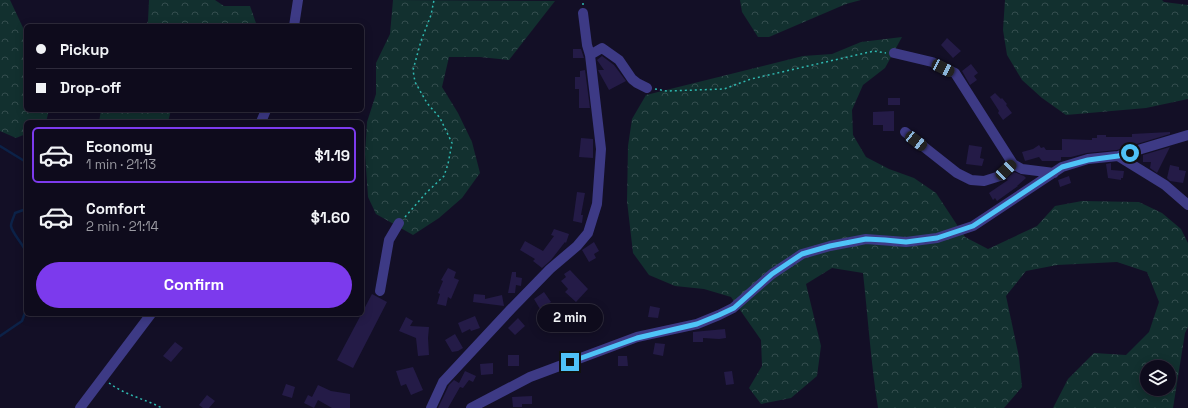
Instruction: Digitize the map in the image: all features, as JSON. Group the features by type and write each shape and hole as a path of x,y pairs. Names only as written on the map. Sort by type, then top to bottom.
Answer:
{"street":[{"path":"294,24 298,0"},
{"path":"431,408 443,382 510,309 550,269 577,246 588,233 597,204 601,149 590,55 587,45 583,13"},
{"path":"590,55 602,48 606,50 619,60 632,79 638,84 647,88"},
{"path":"894,53 932,62 955,73 1013,164 1022,169 1054,172"},
{"path":"905,132 957,174 971,180 984,181 1000,176 1013,164"},
{"path":"470,408 530,377 637,338 697,324 719,315 734,308 772,274 802,254 830,246 866,239 906,242 937,238 973,226 1062,167 1088,160 1118,156 1188,135"},
{"path":"1118,156 1165,185 1188,205"},
{"path":"380,291 389,240 399,223"},
{"path":"80,408 149,316"}],"path":[{"path":"399,223 426,193 444,176 452,144 440,118 427,103 415,82 413,70 416,56 431,15 434,0"},
{"path":"647,88 667,91 724,89 751,79 874,52 894,53"},
{"path":"102,379 117,389 152,402 162,408"}],"green space":[{"path":"0,0 10,0 24,30 24,112 48,112 46,120 24,120 24,135 16,138 0,131"},
{"path":"149,0 215,0 224,6 250,6 256,24 147,24"},
{"path":"393,0 555,1 509,60 480,57 449,57 442,87 458,113 472,142 480,173 462,198 439,218 413,235 376,214 368,197 365,154 367,122 376,94 376,63 390,34"},
{"path":"740,0 861,0 846,4 769,37 758,37 742,12"},
{"path":"1005,0 1162,0 1164,2 1188,5 1188,99 1146,108 1066,115 1042,98 1022,80 1007,55 1003,30"},
{"path":"902,37 885,68 863,85 852,110 853,135 866,157 889,169 914,178 936,193 965,237 988,249 1037,226 1055,206 1082,201 1139,202 1162,213 1181,229 1188,243 1188,327 1185,333 1176,389 1176,360 1140,360 1140,396 1175,396 1173,408 1053,408 1068,379 1094,353 1126,355 1149,332 1159,302 1147,272 1117,262 1057,265 1026,271 1006,296 1019,357 1022,387 1004,408 878,408 871,357 863,273 832,268 806,284 821,346 817,376 791,398 761,404 749,388 762,366 761,340 731,297 704,289 675,286 649,275 633,253 627,201 628,146 632,119 646,95 803,56 832,54 861,42"},
{"path":"101,112 170,112 168,120 99,120"}],"building":[{"path":"947,38 961,51 953,58 941,45"},
{"path":"573,49 581,49 584,58 573,58"},
{"path":"602,56 614,65 626,81 609,90 598,70 604,70 597,60"},
{"path":"971,64 978,73 974,76 977,80 970,85 962,71"},
{"path":"585,70 590,108 579,108 579,89 575,89 575,77 580,77 580,71"},
{"path":"995,93 1001,99 1002,98 1012,113 1003,120 990,97"},
{"path":"888,98 900,98 900,105 888,105"},
{"path":"894,111 894,131 883,131 883,125 873,125 873,112"},
{"path":"1170,132 1170,134 1117,150 1087,153 1071,157 1061,157 1060,161 1042,161 1039,157 1025,161 1022,152 1033,149 1039,145 1041,148 1044,147 1046,150 1062,150 1062,139 1092,140 1092,138 1097,138 1097,135 1106,135 1106,137 1132,137 1132,134"},
{"path":"581,138 593,139 593,158 579,157"},
{"path":"969,145 982,147 980,158 984,159 982,166 966,164"},
{"path":"1170,147 1157,173 1150,168 1151,162 1143,162 1143,155"},
{"path":"1111,163 1111,170 1124,171 1123,178 1121,178 1121,180 1108,178 1106,164"},
{"path":"1170,165 1179,167 1179,170 1186,171 1183,183 1170,181 1167,178"},
{"path":"1014,172 1026,178 1018,186 997,201 995,198 993,200 989,193 1008,180 1006,179"},
{"path":"1069,176 1071,183 1060,187 1058,180"},
{"path":"577,192 585,193 581,215 583,215 582,223 573,221"},
{"path":"554,229 569,234 566,243 565,242 551,260 542,268 533,261 535,259 520,250 525,241 543,251 554,236 551,235"},
{"path":"594,242 599,251 594,254 596,258 589,262 582,250"},
{"path":"448,268 456,272 454,278 459,280 451,299 448,297 446,306 437,304 440,294 438,293 443,281 441,280"},
{"path":"570,270 588,289 576,302 565,292 568,289 561,281 566,277 564,274"},
{"path":"512,272 516,272 516,277 522,278 521,286 516,285 515,293 508,293"},
{"path":"544,292 551,302 540,309 534,299"},
{"path":"372,294 387,302 353,368 337,360 360,316 364,316 364,309"},
{"path":"474,294 485,295 485,299 502,295 504,306 473,302"},
{"path":"650,306 660,308 658,318 648,317"},
{"path":"475,316 480,328 471,331 470,329 462,333 458,323"},
{"path":"406,317 413,321 410,326 429,327 429,355 418,356 416,338 399,331"},
{"path":"518,318 525,326 515,335 508,328"},
{"path":"725,329 726,338 703,338 703,342 693,342 693,332"},
{"path":"455,334 463,348 452,352 445,340"},
{"path":"175,342 183,348 171,362 163,356"},
{"path":"655,343 665,344 663,356 653,354"},
{"path":"508,355 519,355 519,366 508,366"},
{"path":"618,356 627,356 628,366 618,366"},
{"path":"493,363 493,374 481,375 480,364"},
{"path":"413,367 423,390 411,395 406,384 401,386 396,371"},
{"path":"465,371 476,376 473,382 469,380 463,388 460,387 448,408 438,408 449,385 454,380 459,383"},
{"path":"732,371 734,384 726,385 724,372"},
{"path":"286,384 295,387 292,398 282,395"},
{"path":"318,385 331,391 350,394 350,408 332,408 318,400 314,408 304,403 308,395 312,397"},
{"path":"207,395 215,401 209,408 203,408 199,405"},
{"path":"532,396 532,404 522,404 522,407 513,407 512,397"}],"waterway":[{"path":"0,146 24,161"},
{"path":"24,210 15,213 11,223 13,232 24,248"},
{"path":"0,336 22,321 24,316"}],"route":[{"path":"570,362 637,338 697,324 719,315 734,308 745,296 772,274 802,254 830,246 866,239 906,242 937,238 973,226 1062,167 1088,160 1130,153"}]}
